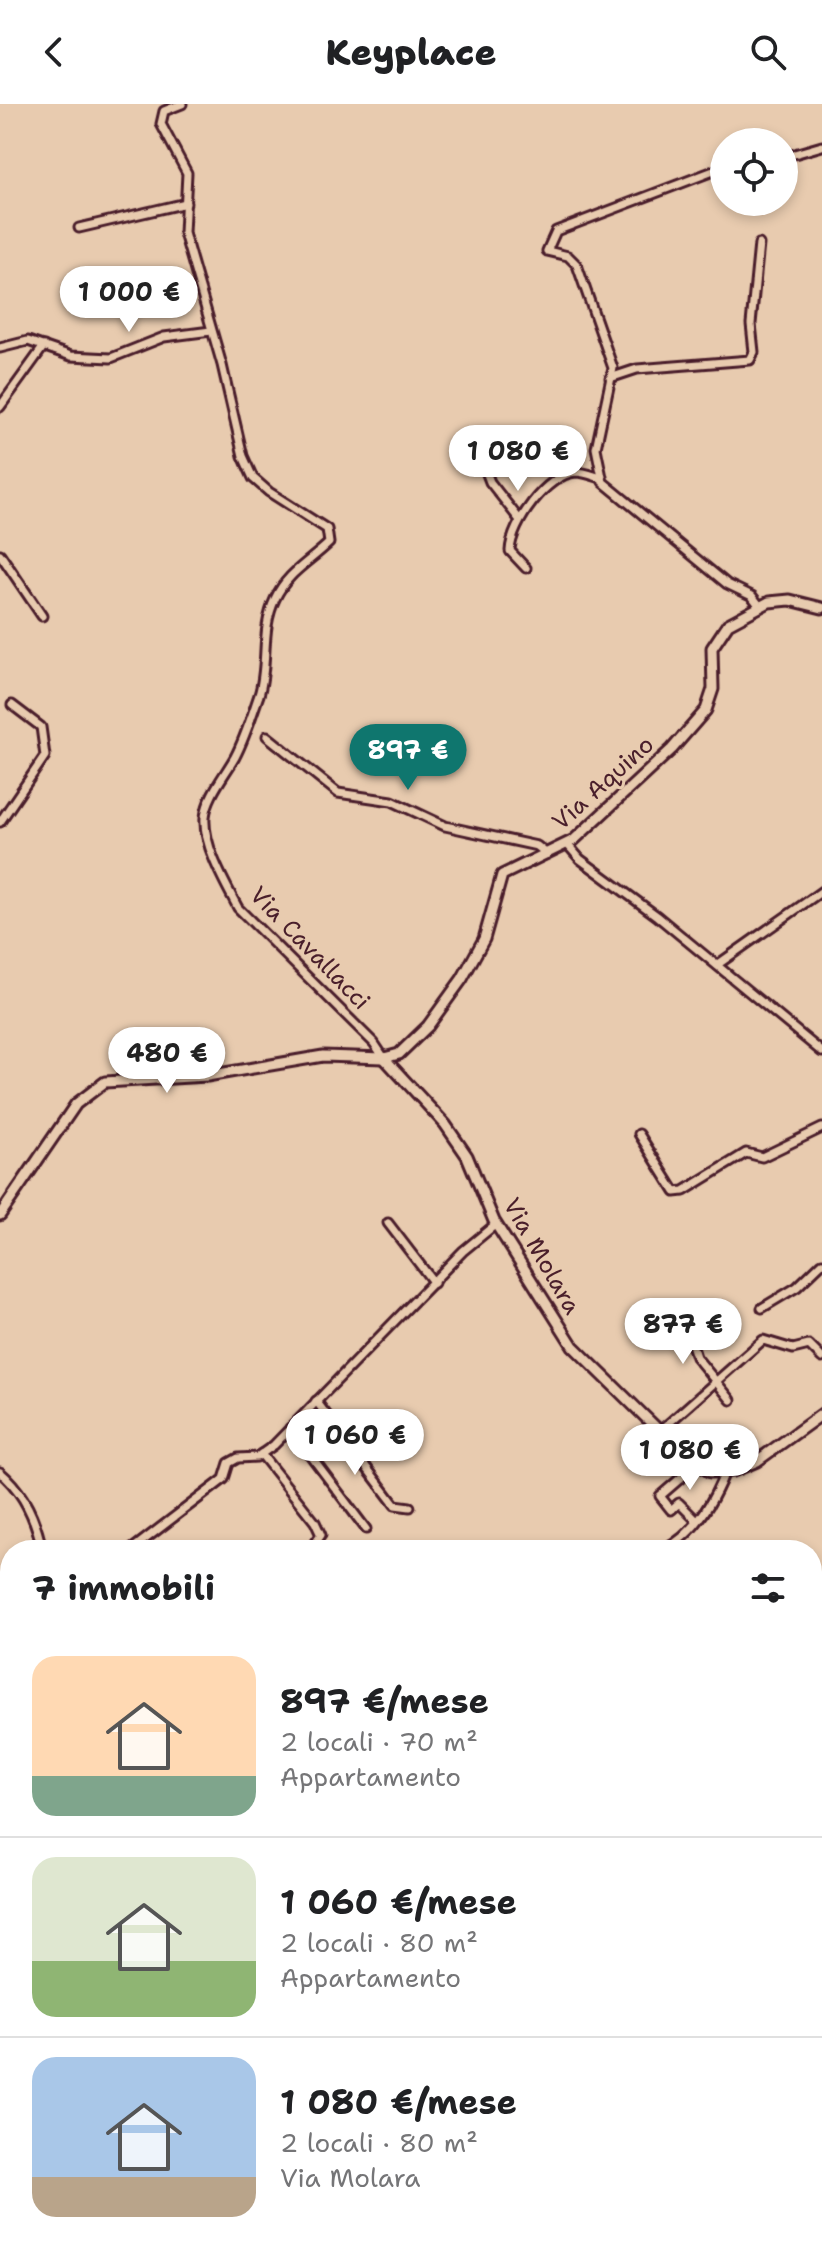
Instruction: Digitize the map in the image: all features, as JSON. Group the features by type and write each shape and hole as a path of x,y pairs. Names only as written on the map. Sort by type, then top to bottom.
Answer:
{"street":[{"name":"Via Cavallacci","path":"182,104 164,111 161,124 187,173 184,233 222,365 234,429 253,478 280,501 327,529 329,535 329,543 320,552 290,573 274,601 266,626 260,691 236,755 205,815 209,841 238,908 374,1043 384,1058"},
{"path":"798,153 822,146"},
{"path":"710,172 591,215 556,231 550,237 547,251 568,256 588,288 607,357 613,368 596,448 601,478 617,496 727,584 752,596 759,605"},
{"path":"79,228 186,203"},
{"path":"610,378 637,369 750,360 754,352 751,324 759,244"},
{"path":"0,348 28,341 71,356 111,358 164,337 211,331"},
{"path":"0,407 44,346"},
{"path":"476,445 490,482 519,519"},
{"path":"526,568 510,551 510,537 531,502 566,475 577,472 601,478"},
{"path":"0,554 42,616"},
{"name":"Via Aquino","path":"384,1058 399,1054 421,1034 462,979 484,939 502,875 514,866 567,844 649,772 706,710 713,689 710,658 715,641 728,624 759,605 790,600 822,608"},
{"path":"0,822 45,756 41,727 12,705"},
{"path":"267,736 338,793 392,801 445,826 537,846 547,854"},
{"path":"567,844 580,859 717,965 822,1052"},
{"path":"717,965 822,891"},
{"path":"0,1215 76,1104 105,1082 207,1076 323,1056 384,1058"},
{"name":"Via Molara","path":"384,1058 445,1124 467,1156 496,1224 573,1346 697,1464 710,1472 725,1472"},
{"path":"639,1134 675,1192 684,1191 746,1153 762,1157 822,1128"},
{"path":"388,1223 434,1283"},
{"path":"144,1540 224,1479 229,1463 261,1454 290,1428 483,1232 496,1224"},
{"path":"762,1308 797,1287 822,1263"},
{"path":"660,1311 691,1341 696,1357 731,1400"},
{"path":"660,1431 763,1340 793,1349 809,1345 822,1358"},
{"path":"316,1401 395,1505 410,1507"},
{"path":"678,1540 697,1521 717,1493 725,1472 757,1461 822,1414"},
{"path":"290,1428 366,1529"},
{"path":"261,1454 315,1522 321,1535 317,1540"},
{"path":"697,1464 660,1496 671,1510 679,1503 697,1521"},
{"path":"0,1472 13,1482 31,1512 39,1540"}]}
